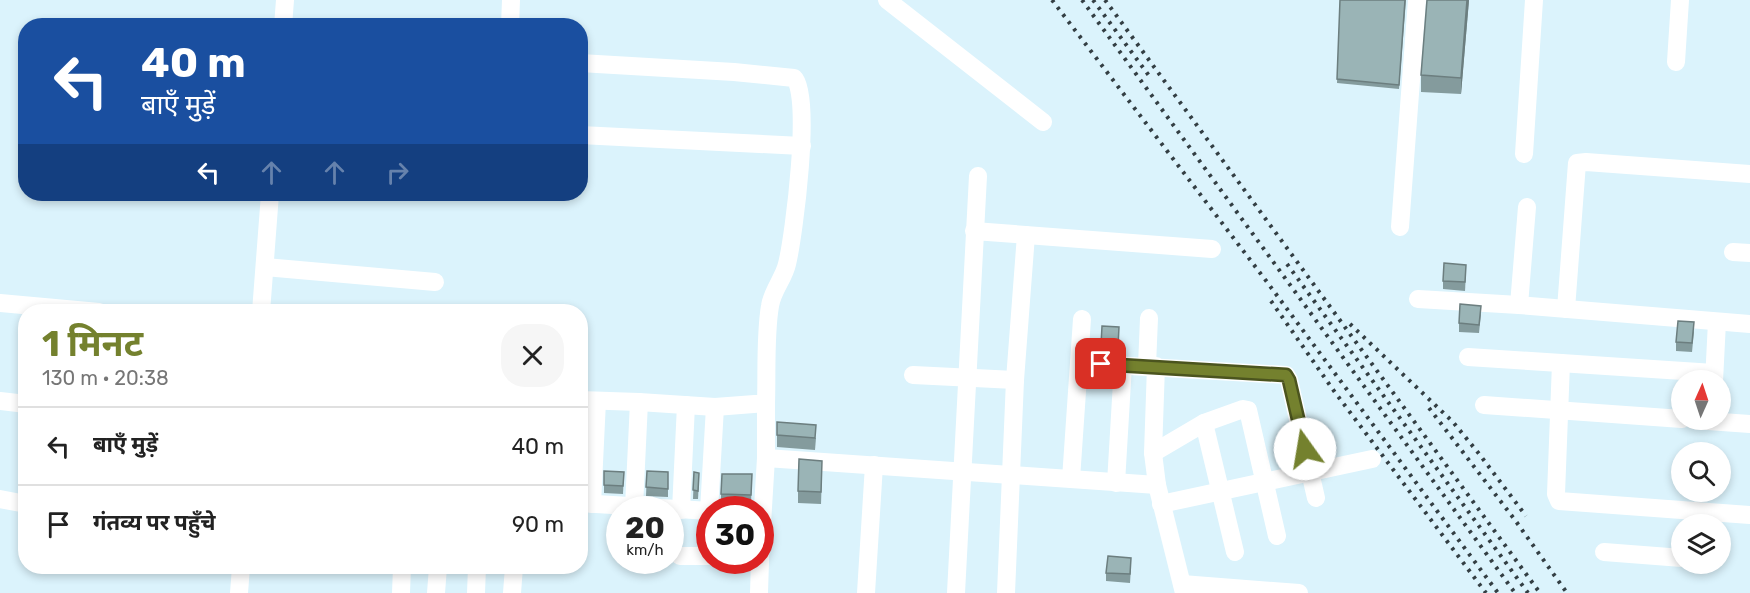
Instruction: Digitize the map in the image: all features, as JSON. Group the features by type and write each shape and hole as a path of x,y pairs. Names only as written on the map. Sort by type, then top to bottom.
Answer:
{"street":[{"path":"284,18 285,0"},
{"path":"511,18 512,0"},
{"path":"887,0 1043,122"},
{"path":"1400,227 1417,0"},
{"path":"1524,154 1534,0"},
{"path":"1676,62 1680,0"},
{"path":"588,64 794,78 799,82 802,146 787,265 770,304 766,458 763,496"},
{"path":"588,135 802,146"},
{"path":"1566,309 1576,166 1580,161 1750,174"},
{"path":"956,593 978,176"},
{"path":"262,304 270,201"},
{"path":"1519,305 1527,207"},
{"path":"974,231 1212,249"},
{"path":"1006,593 1015,380 1026,235"},
{"path":"265,267 435,282"},
{"path":"1418,299 1750,324"},
{"path":"0,303 18,305"},
{"path":"1149,318 1153,453 1157,485 1183,589 1299,593"},
{"path":"1071,479 1082,319"},
{"path":"1715,370 1718,322"},
{"path":"1468,357 1671,373"},
{"path":"1078,363 1286,375 1316,498"},
{"path":"1561,363 1556,494 1559,501 1671,515"},
{"path":"1116,483 1123,365"},
{"path":"913,375 1015,380"},
{"path":"0,401 18,403"},
{"path":"588,435 589,401 716,407 766,403"},
{"path":"635,496 639,402"},
{"path":"682,496 686,405"},
{"path":"1484,405 1671,418"},
{"path":"710,496 716,407"},
{"path":"1153,453 1204,423 1243,409 1248,410 1277,536"},
{"path":"1731,422 1750,424"},
{"path":"1204,423 1235,552"},
{"path":"766,458 1157,485"},
{"path":"1161,504 1372,459"},
{"path":"866,593 873,465"},
{"path":"0,499 18,502"},
{"path":"588,504 606,505"},
{"path":"1731,517 1750,515"},
{"path":"1604,552 1671,557"},
{"path":"239,593 240,574"},
{"path":"400,593 401,574"},
{"path":"436,593 437,574"},
{"path":"476,593 477,574"},
{"path":"512,593 513,574"},
{"path":"759,593 760,574"}],"building":[{"path":"1340,0 1405,0 1399,85 1337,79"},
{"path":"1427,0 1467,0 1461,78 1421,75"},
{"path":"1444,263 1466,265 1465,282 1443,281"},
{"path":"1460,304 1481,306 1479,325 1459,323"},
{"path":"1678,321 1694,322 1692,343 1676,342"},
{"path":"1102,326 1119,327 1118,346 1101,345"},
{"path":"777,422 816,425 815,438 777,435"},
{"path":"799,459 822,461 821,492 798,491"},
{"path":"604,471 624,472 623,486 604,485"},
{"path":"647,471 668,472 668,489 646,487"},
{"path":"694,472 699,473 698,491 693,490"},
{"path":"722,474 752,474 751,495 721,494"},
{"path":"1108,556 1131,558 1130,574 1106,573"}],"railway":[{"path":"1052,0 1267,282 1498,593"},
{"path":"1082,0 1515,593"},
{"path":"1093,0 1150,77"},
{"path":"1105,0 1540,593"},
{"path":"1287,264 1528,593"},
{"path":"1271,301 1334,391 1486,593"},
{"path":"1350,324 1453,422 1526,516"},
{"path":"1429,408 1515,520 1567,593"}],"route":[{"path":"1101,364 1286,375 1305,449"}]}
